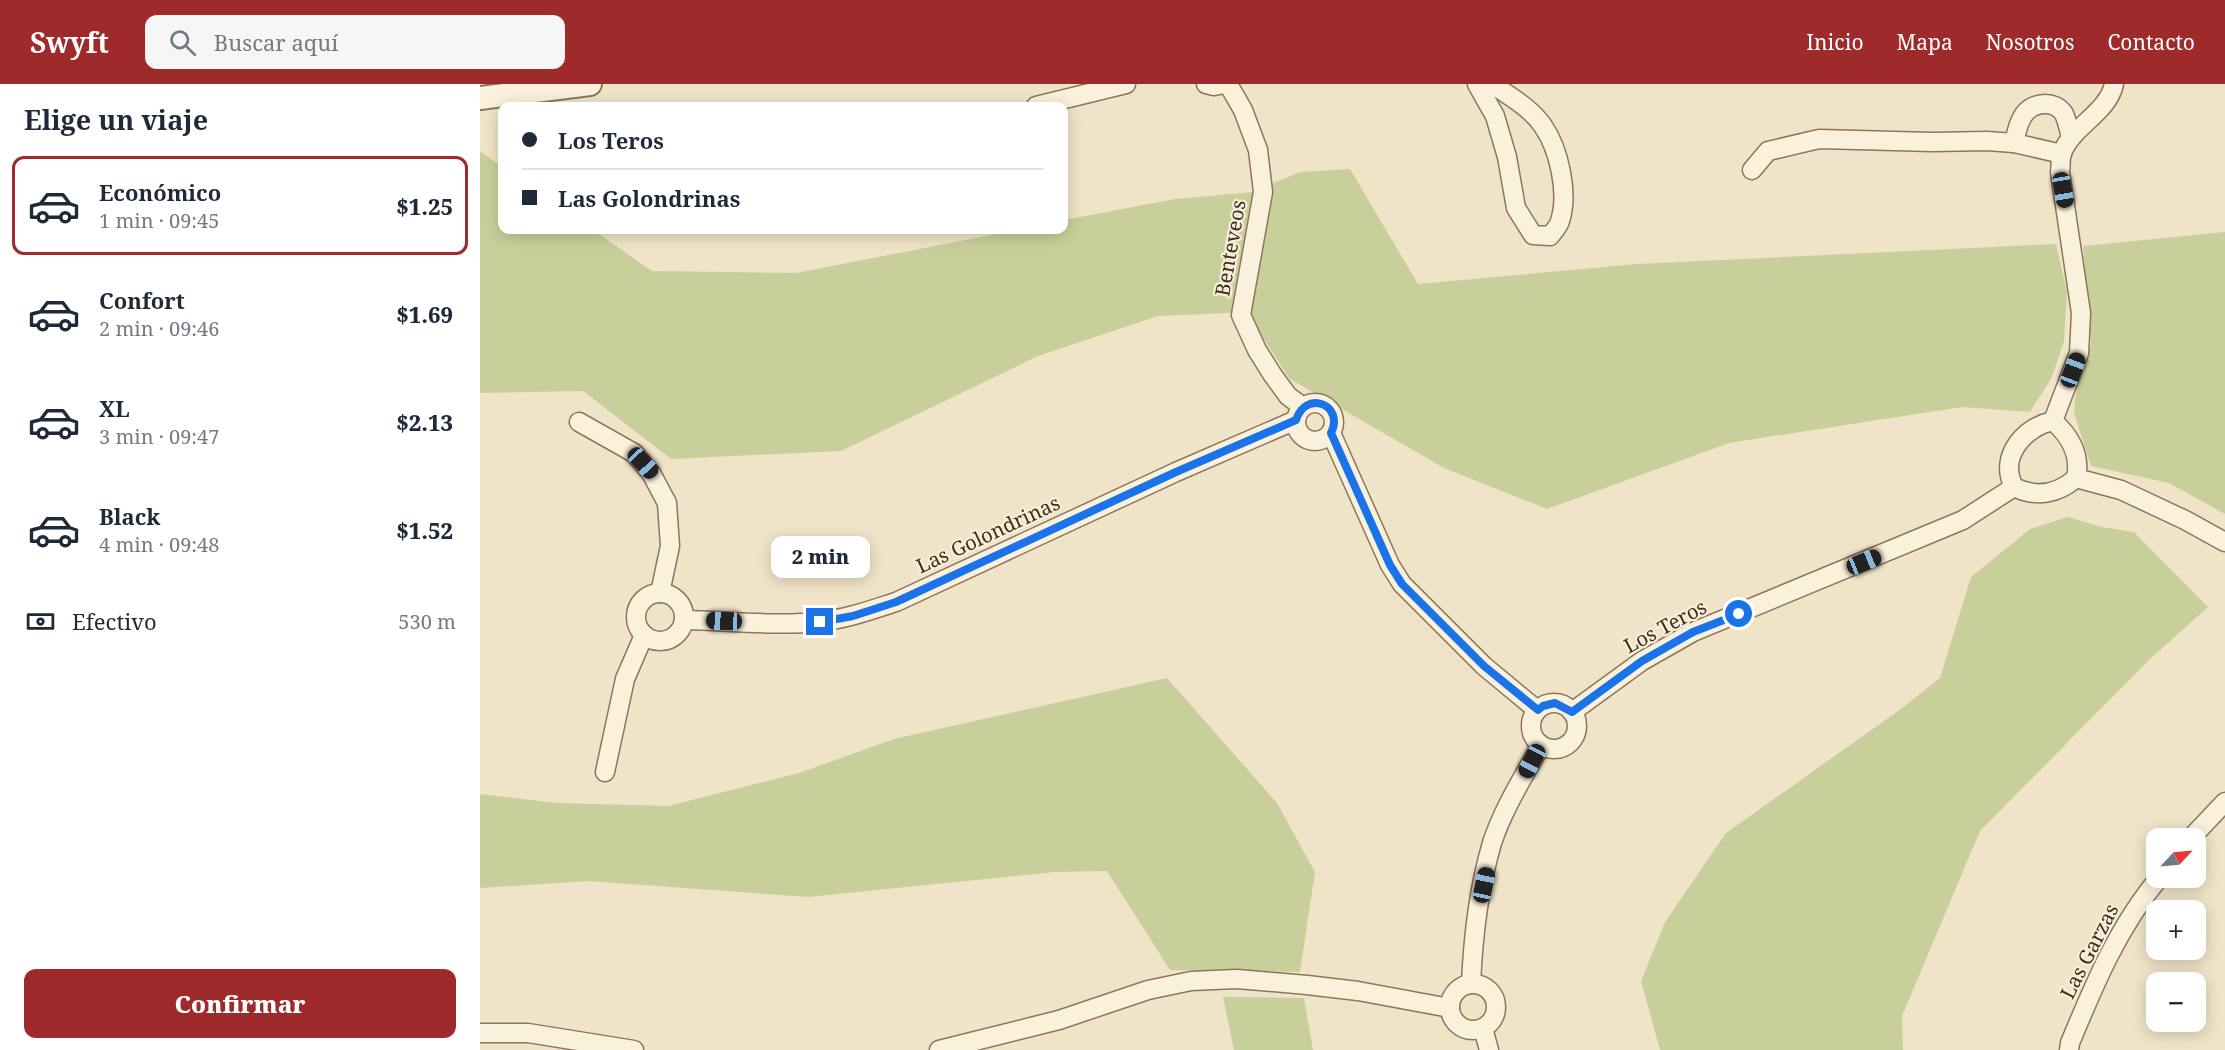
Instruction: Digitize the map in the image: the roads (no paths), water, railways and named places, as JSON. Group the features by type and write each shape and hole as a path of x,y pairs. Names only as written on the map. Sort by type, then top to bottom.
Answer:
{"street":[{"path":"480,98 590,84"},
{"path":"1052,102 1126,84"},
{"path":"1206,84 1214,86 1227,84"},
{"name":"Benteveos","path":"1227,84 1242,110 1258,150 1263,192 1241,315 1257,350 1300,414 1299,432 1309,440 1321,441 1331,433"},
{"path":"1477,84 1495,116 1508,157 1516,208 1533,235 1550,236 1560,222 1563,191 1557,152 1542,125 1524,106 1492,84"},
{"path":"2053,421 2079,353 2081,313 2060,172 2062,154 2071,137 2103,104 2114,84"},
{"path":"2014,143 2022,117 2033,106 2042,104 2050,104 2063,113 2071,137"},
{"path":"1752,170 1768,151 1819,140 1987,141 2014,143 2062,154"},
{"path":"1300,414 1314,403 1326,406 1334,416 1334,428 1331,433 1390,565 1402,584 1484,666 1538,710"},
{"name":"Las Golondrinas","path":"684,620 784,624 820,622 853,616 896,602 1300,414"},
{"path":"2053,421 2075,448 2078,468 2076,478 2058,490 2040,494 2033,495 2014,487 2009,479 2009,471 2019,440 2040,424 2053,421"},
{"path":"579,422 634,453 651,472 667,503 670,546 660,593"},
{"path":"2076,478 2121,490 2185,519 2225,542"},
{"name":"Los Teros","path":"1572,712 1642,661 1693,632 1963,520 2014,487"},
{"path":"660,593 668,594 680,604 684,620 678,633 672,638 657,641 644,635 636,621 636,612 645,598 660,593"},
{"path":"605,772 626,679 644,635"},
{"path":"1555,703 1572,712 1577,726 1573,739 1555,749 1541,745 1532,732 1533,717 1538,710 1555,703"},
{"path":"1471,984 1479,906 1492,843 1541,745"},
{"path":"2200,828 2225,802"},
{"name":"Las Garzas","path":"2069,1050 2102,966 2139,901 2150,888"},
{"path":"939,1050 1059,1020 1148,990 1191,981 1236,979 1307,985 1358,991 1450,1008"},
{"path":"1471,984 1485,987 1494,997 1496,1011 1493,1018 1483,1028 1468,1029 1462,1026 1456,1022 1450,1008 1454,995 1464,985 1471,984"},
{"path":"1483,1028 1489,1050"},
{"path":"480,1033 528,1033 634,1050"}]}
